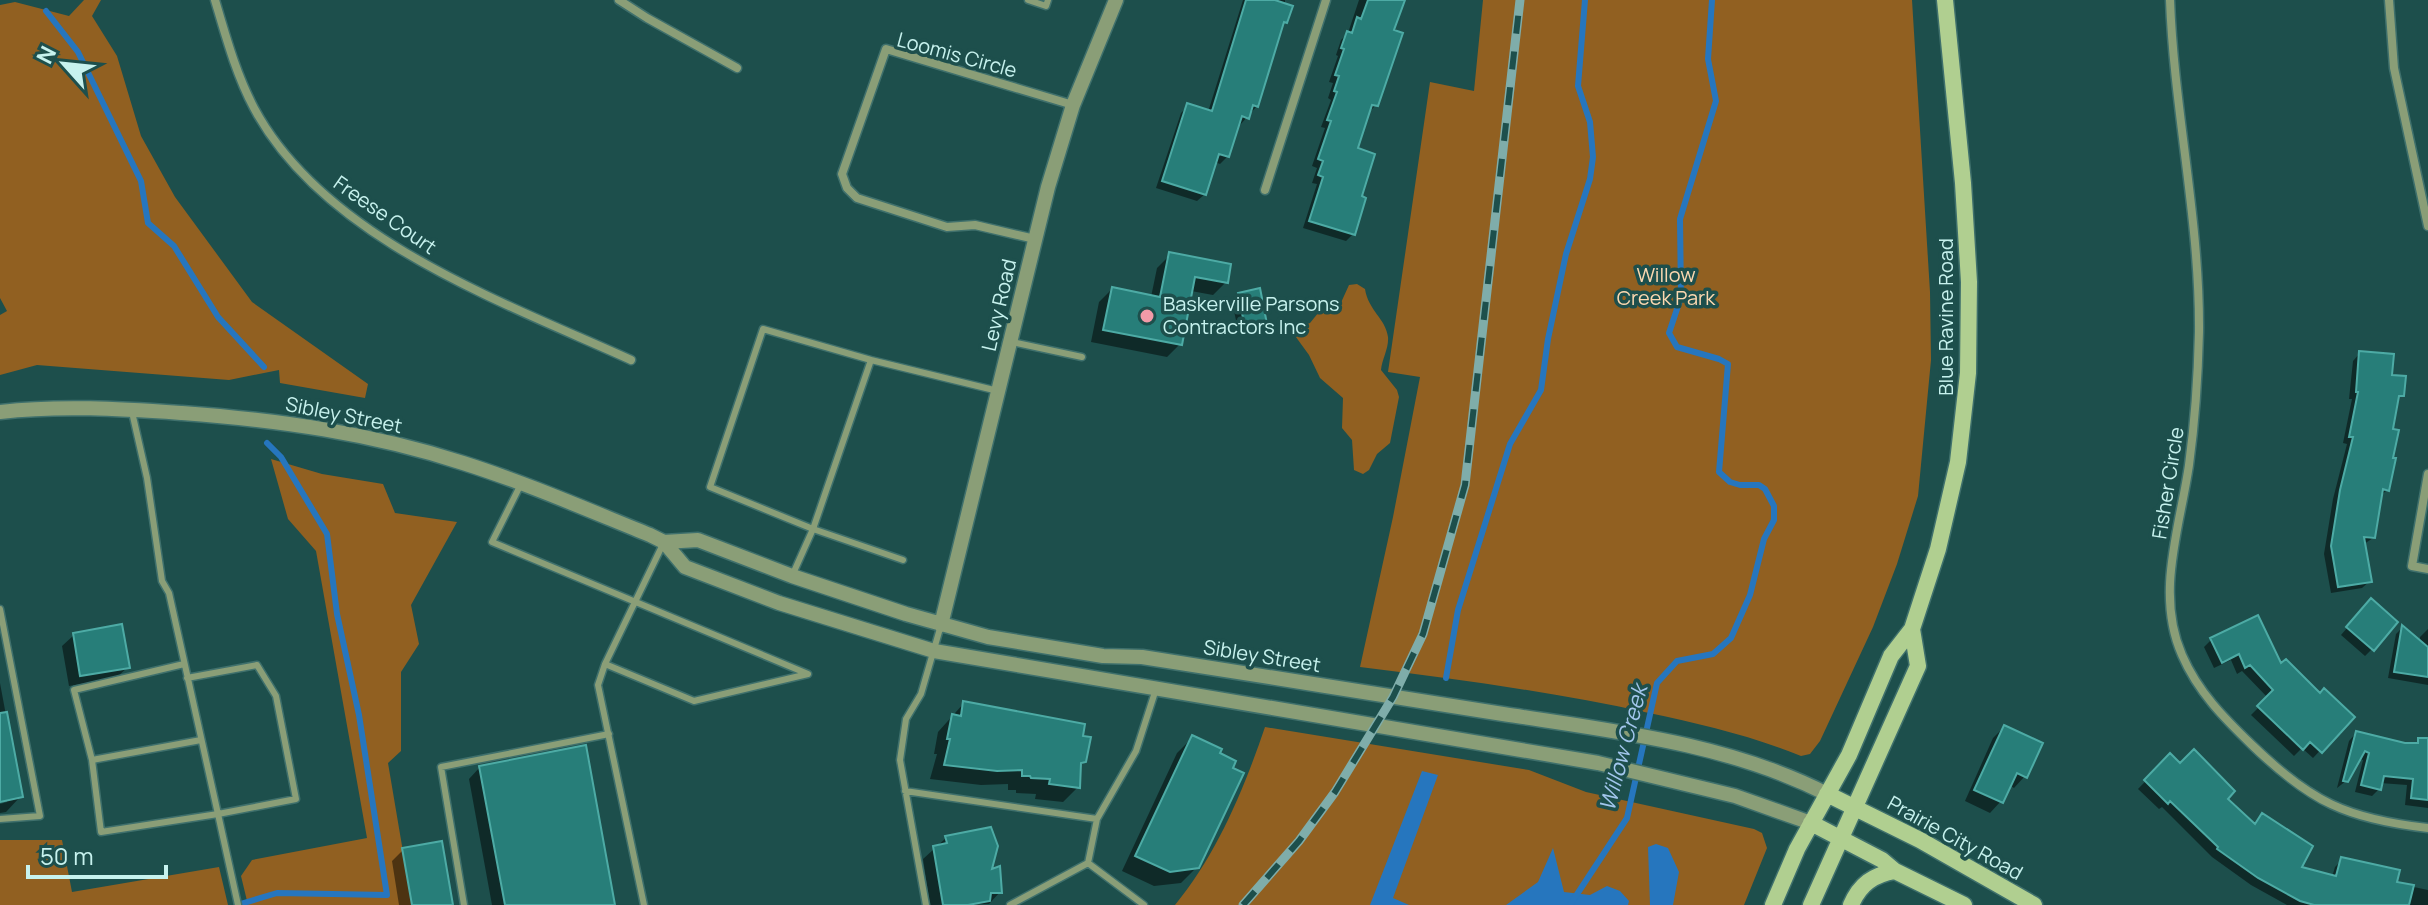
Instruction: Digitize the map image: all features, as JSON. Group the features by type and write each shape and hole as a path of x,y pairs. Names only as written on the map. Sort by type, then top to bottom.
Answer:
{"main road":[{"name":"Blue Ravine Road","path":"1773,905 1811,823 1849,755 1891,656 1912,629 1951,500 1965,412 1969,282 1945,0"},
{"name":"Blue Ravine Road","path":"1811,905 1918,666 1912,629"},
{"name":"Sibley Street","path":"1827,794 1855,808"},
{"name":"Prairie City Road","path":"1855,808 1920,840 2034,905"},
{"name":"Sibley Street","path":"1811,823 1840,838"},
{"path":"1840,838 1882,860 1895,871 1964,905"},
{"path":"1851,905 1864,883 1881,873 1895,871"}],"street":[{"name":"Freese Court","path":"215,0 241,82 255,110 291,161 313,183 402,251 434,269 631,360"},
{"path":"619,0 737,68"},
{"name":"Levy Road","path":"941,625 1035,239 1073,105 1116,0"},
{"path":"1265,190 1326,0"},
{"name":"Fisher Circle","path":"2170,0 2172,48 2195,221 2199,332 2194,415 2184,497 2171,564 2169,597 2181,653 2206,698 2295,785 2351,814 2428,828"},
{"path":"2389,0 2394,68 2428,226"},
{"name":"Loomis Circle","path":"1035,239 975,225 947,227 857,198 847,188 842,174 886,49 1073,105"},
{"name":"Sibley Street","path":"0,412 87,407 259,419 315,427 404,446 521,483 664,542 698,540 792,576 941,625 988,637 1103,656 1142,657 1668,741 1795,778 1827,794"},
{"path":"2428,474 2412,566 2428,569"},
{"name":"Sibley Street","path":"664,542 685,567 779,603 934,651 1598,763 1735,796 1811,823"}],"lane":[{"path":"1028,0 1046,6 1048,0"},
{"path":"903,560 813,529 710,487 763,329 871,360 999,391"},
{"path":"1012,342 1082,357"},
{"path":"792,576 813,529 871,360"},
{"path":"131,410 147,478 162,581 169,593 238,905"},
{"path":"521,483 492,542 808,674 694,701 605,664"},
{"path":"644,905 598,685 605,664 664,542"},
{"path":"0,609 3,644 40,816 0,819"},
{"path":"926,905 900,767 906,719 921,694 941,625"},
{"path":"184,664 74,690 92,760 101,832 296,799 276,696 257,665 187,678"},
{"path":"1088,863 1097,819 1136,751 1157,689"},
{"path":"464,905 441,767 609,734"},
{"path":"92,760 201,740"},
{"path":"905,791 1097,819"},
{"path":"1010,905 1088,863"},
{"path":"1088,863 1144,905"}],"green space":[{"path":"84,0 101,0 92,16 117,56 141,136 175,197 252,302 368,384 365,398 280,383 279,370 229,380 37,365 0,375 0,315 7,311 0,298 0,5 15,2 69,16"},
{"name":"Willow Creek Park","path":"1483,0 1912,0 1930,292 1931,360 1918,496 1873,627 1820,741 1810,754 1801,756 1726,731 1613,705 1360,667 1420,377 1388,372 1430,82 1474,91"},
{"path":"1357,284 1365,289 1387,331 1381,370 1399,397 1390,443 1377,454 1369,470 1363,474 1354,470 1352,440 1342,428 1343,398 1320,378 1309,355 1293,333 1294,328 1310,323 1323,307 1339,307 1349,285"},
{"path":"271,459 322,474 383,484 395,513 457,522 411,605 419,644 401,672 401,751 388,763 412,905 248,905 241,876 252,860 367,838 316,551 288,519"},
{"path":"1265,727 1529,770 1586,792 1754,829 1762,833 1767,848 1744,905 1175,905 1204,864 1228,820"},
{"path":"0,840 62,840 72,892 219,867 228,905 0,905"}],"water":[{"path":"1422,771 1438,775 1393,898 1409,905 1370,905"},
{"path":"1656,844 1668,848 1679,872 1673,905 1650,905 1648,847"},
{"path":"1553,848 1564,892 1590,895 1607,886 1620,891 1629,901 1628,905 1506,905 1538,882"}],"building":[{"path":"1246,0 1275,0 1293,6 1287,23 1284,22 1258,107 1253,105 1249,119 1242,116 1229,157 1219,154 1206,195 1162,181 1187,103 1212,111"},
{"path":"1368,0 1405,0 1394,30 1403,33 1378,106 1372,105 1358,148 1375,154 1362,196 1366,198 1355,235 1309,221 1323,177 1318,175 1323,161 1318,159 1331,121 1327,120 1337,92 1334,91 1339,76 1335,75 1344,49 1341,48 1347,31 1352,33 1357,17 1361,19"},
{"name":"Baskerville Parsons Contractors Inc","path":"1169,252 1231,264 1228,283 1195,277 1182,345 1103,330 1112,287 1160,297"},
{"path":"1260,288 1267,324 1245,328 1238,293"},
{"path":"2359,351 2394,354 2392,375 2406,376 2404,396 2399,396 2393,429 2399,430 2389,491 2383,489 2375,538 2364,537 2372,582 2338,587 2331,546 2353,437 2349,437 2358,392"},
{"path":"2371,598 2398,622 2374,651 2346,627"},
{"path":"2258,615 2281,663 2286,659 2320,693 2324,688 2355,717 2322,753 2310,742 2303,750 2257,706 2273,690 2250,665 2245,668 2239,654 2222,663 2210,638"},
{"path":"122,624 130,668 80,676 73,633"},
{"path":"2402,625 2428,647 2428,677 2394,672"},
{"path":"963,701 1085,724 1083,736 1091,737 1086,762 1081,763 1080,788 1049,784 1050,779 1022,776 1022,770 997,771 944,765 952,714 961,716"},
{"path":"7,712 23,797 0,802 0,713"},
{"path":"2004,725 2043,743 2027,778 2017,773 2003,803 1974,790"},
{"path":"2356,731 2405,743 2418,743 2418,738 2428,738 2428,800 2411,798 2413,779 2384,776 2381,790 2361,785 2369,753 2365,751 2348,782 2343,781"},
{"path":"1192,735 1222,749 1220,753 1236,761 1233,768 1244,773 1199,868 1170,872 1135,856"},
{"path":"586,745 615,905 505,905 479,766"},
{"path":"2194,749 2235,791 2228,799 2255,824 2262,813 2313,846 2302,867 2336,876 2341,857 2400,870 2397,882 2414,885 2409,905 2314,905 2300,901 2258,878 2217,849 2170,801 2168,804 2144,780 2170,753 2180,763"},
{"path":"991,827 998,846 992,869 1000,866 1002,893 991,893 990,901 943,905 933,846 947,843 945,836"},
{"path":"442,841 453,905 412,905 402,848"}],"waterway":[{"path":"1446,678 1458,610 1510,444 1541,390 1566,254 1590,179 1593,157 1590,122 1578,86 1585,0"},
{"name":"Willow Creek","path":"1570,905 1627,818 1657,683 1677,661 1713,654 1731,638 1750,595 1764,539 1774,520 1774,506 1765,489 1759,485 1730,482 1719,472 1728,364 1677,347 1669,333 1681,297 1680,219 1716,101 1708,59 1712,0"},
{"path":"46,11 78,52 141,181 148,223 174,246 218,317 264,367"},
{"path":"237,905 277,893 387,895 359,715 337,614 327,534 281,457 267,443"}],"railway":[{"path":"1243,905 1299,841 1335,792 1393,697 1423,634 1465,485 1520,0"}],"place":[{"name":"Baskerville Parsons Contractors Inc","path":"1147,316"}]}
